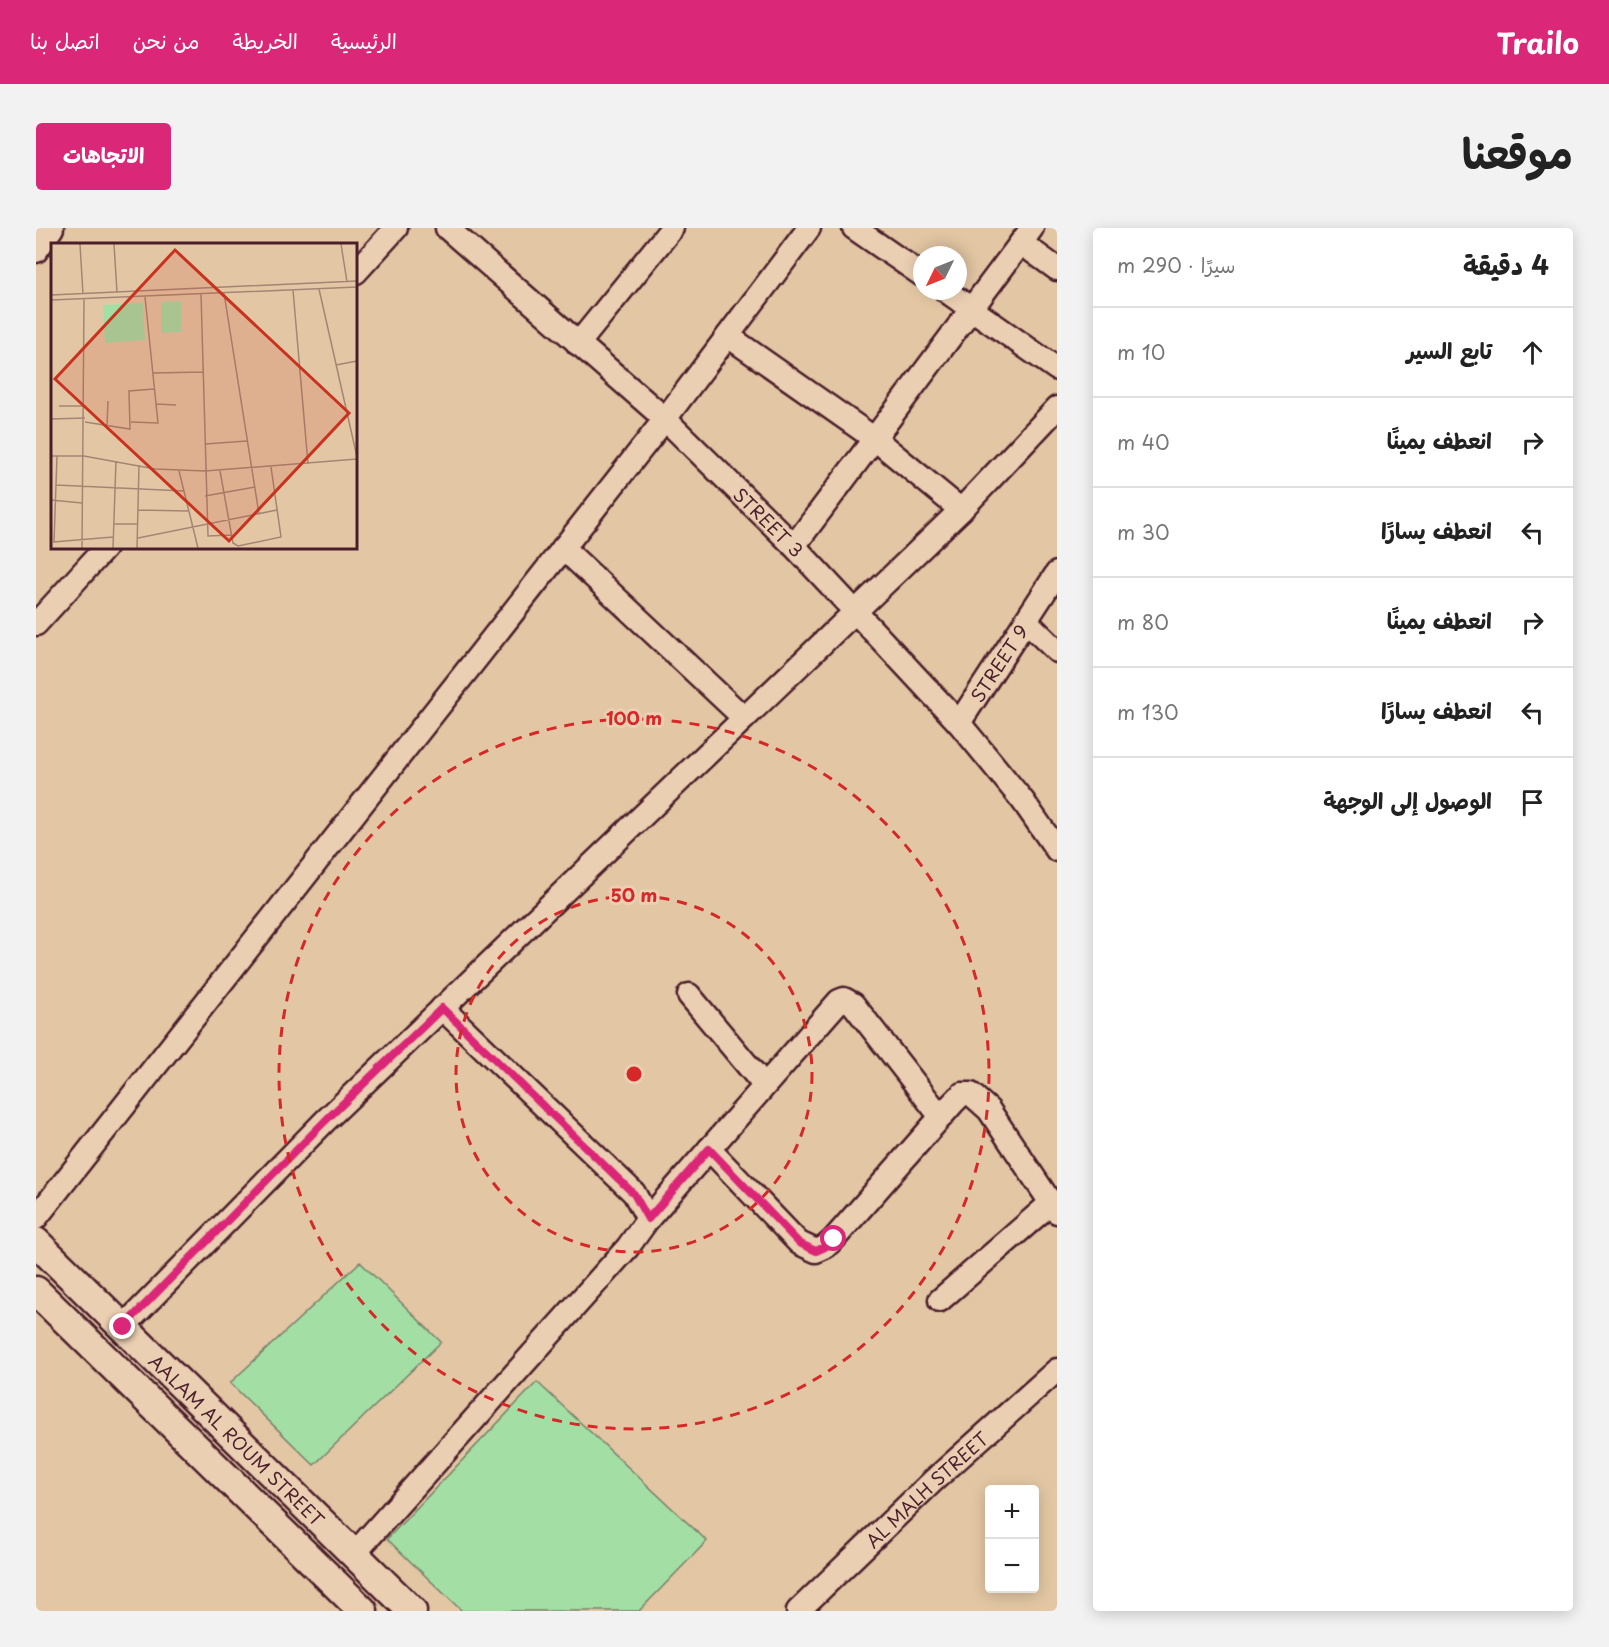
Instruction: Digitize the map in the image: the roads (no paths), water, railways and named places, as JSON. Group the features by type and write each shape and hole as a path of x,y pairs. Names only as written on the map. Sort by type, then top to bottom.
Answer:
{"street":[{"path":"36,251 52,228"},
{"path":"357,271 396,228"},
{"name":"STREET 3","path":"447,228 664,419 794,546 959,723 1023,801 1057,850"},
{"path":"578,344 672,228"},
{"path":"36,1218 664,419 809,228"},
{"path":"854,228 913,269"},
{"path":"794,546 1027,235 1057,269"},
{"path":"959,300 1057,369"},
{"path":"728,336 875,439 960,510"},
{"path":"123,1327 325,1121 960,510 1057,408"},
{"path":"563,548 744,718"},
{"path":"36,624 104,549"},
{"name":"STREET 9","path":"959,723 1057,573"},
{"path":"1026,621 1057,651"},
{"path":"689,995 764,1085"},
{"path":"354,1554 628,1247 648,1219 835,1005 844,999 853,1004 941,1117"},
{"path":"442,1008 634,1194 648,1219"},
{"path":"709,1149 799,1243 816,1251 834,1239 962,1094 971,1094 980,1100 1054,1208 940,1300"},
{"name":"AALAM AL ROUM STREET","path":"36,1242 412,1611"},
{"name":"AALAM AL ROUM STREET","path":"36,1291 363,1611"},
{"name":"AL MALH STREET","path":"798,1611 933,1481 1055,1375"}]}
